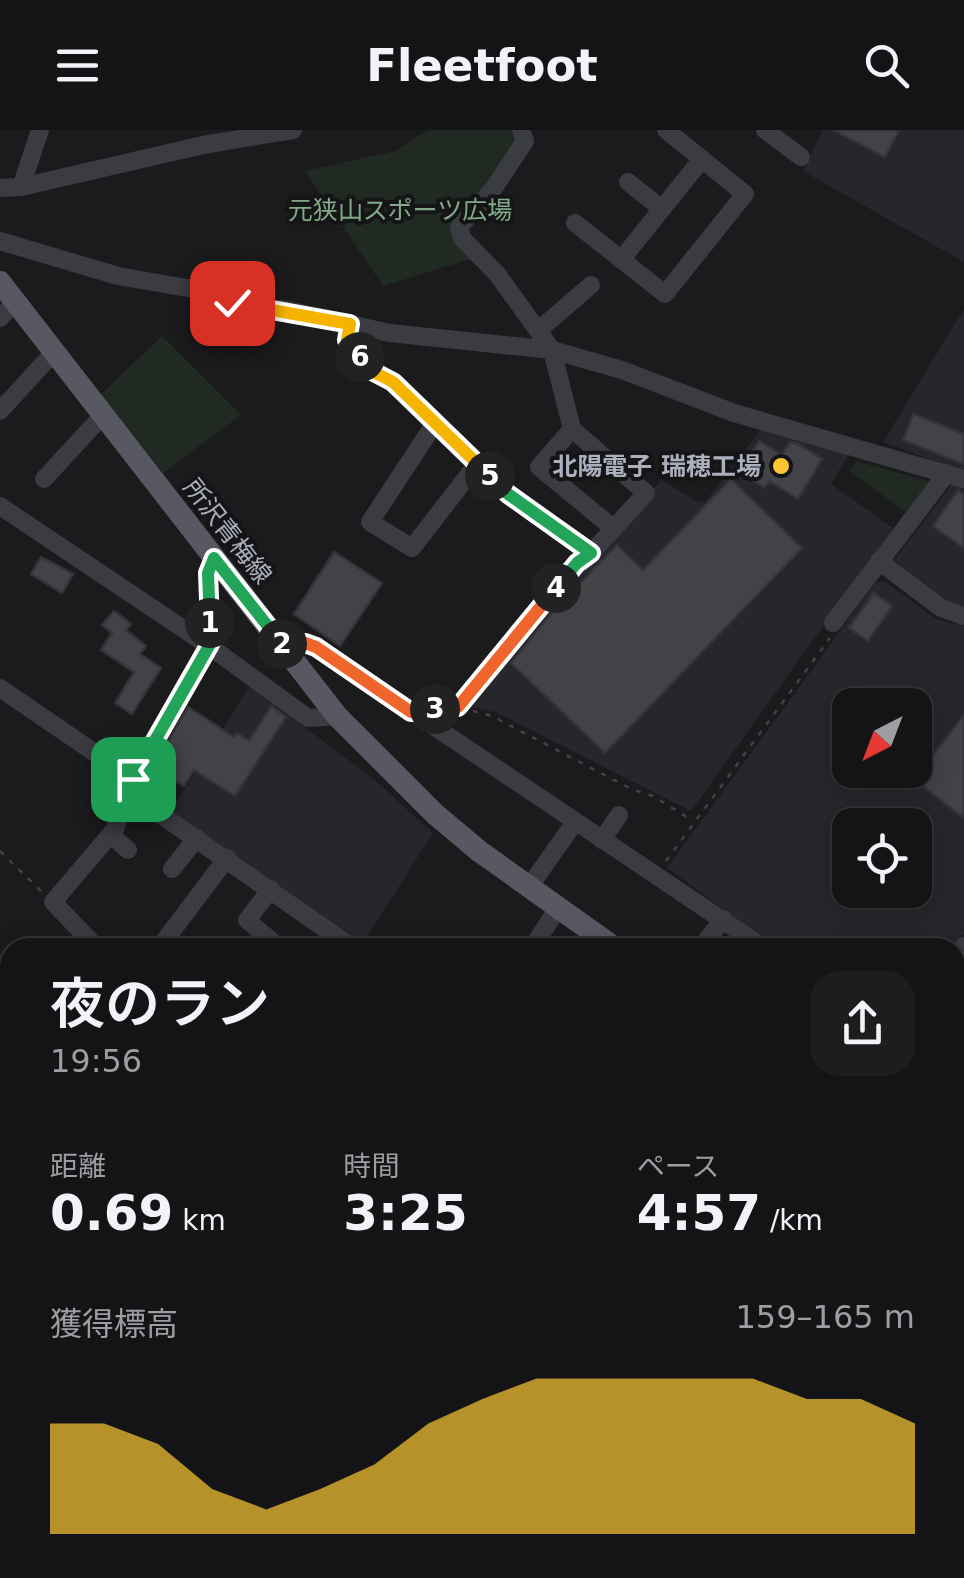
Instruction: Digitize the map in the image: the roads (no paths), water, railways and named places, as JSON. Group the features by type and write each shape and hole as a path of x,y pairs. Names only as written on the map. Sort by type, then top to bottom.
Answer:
{"main road":[{"name":"所沢青梅線","path":"0,282 8,310 54,352 337,716 435,814 597,938"}],"street":[{"path":"21,187 40,130"},
{"path":"0,188 21,187 203,144 293,130"},
{"path":"411,712 458,707 577,563 646,493 572,429 552,350 540,329 497,274 462,238 459,227 494,188 525,142 520,130"},
{"path":"574,223 665,294 745,194 666,130"},
{"path":"765,130 800,156"},
{"path":"621,260 702,159"},
{"path":"628,182 662,210"},
{"path":"0,242 118,276 193,289 232,303 390,333 552,350 622,370 734,413 955,476 879,561 835,626"},
{"path":"540,329 591,285"},
{"path":"350,324 347,340 370,370 393,382 508,494 591,553"},
{"path":"0,411 54,352"},
{"path":"44,479 104,416"},
{"path":"435,423 370,522 412,548 477,464"},
{"path":"572,429 539,467 614,528"},
{"path":"0,506 209,646 308,718 337,716"},
{"path":"87,938 53,902 111,835 131,786 214,636 208,617 208,573 214,558"},
{"path":"879,561 941,608 964,616"},
{"path":"287,650 305,643 316,647 747,938"},
{"path":"0,688 335,938"},
{"path":"602,840 619,815"},
{"path":"529,888 575,822"},
{"path":"111,835 128,850"},
{"path":"172,869 197,838"},
{"path":"166,938 227,858"},
{"path":"268,938 247,920 271,890"},
{"path":"538,938 558,908"},
{"path":"709,938 722,918"}],"place":[{"name":"北陽電子 瑞穂工場","path":"781,466"}],"park label":[{"name":"元狭山スポーツ広場","path":"400,210"}]}
